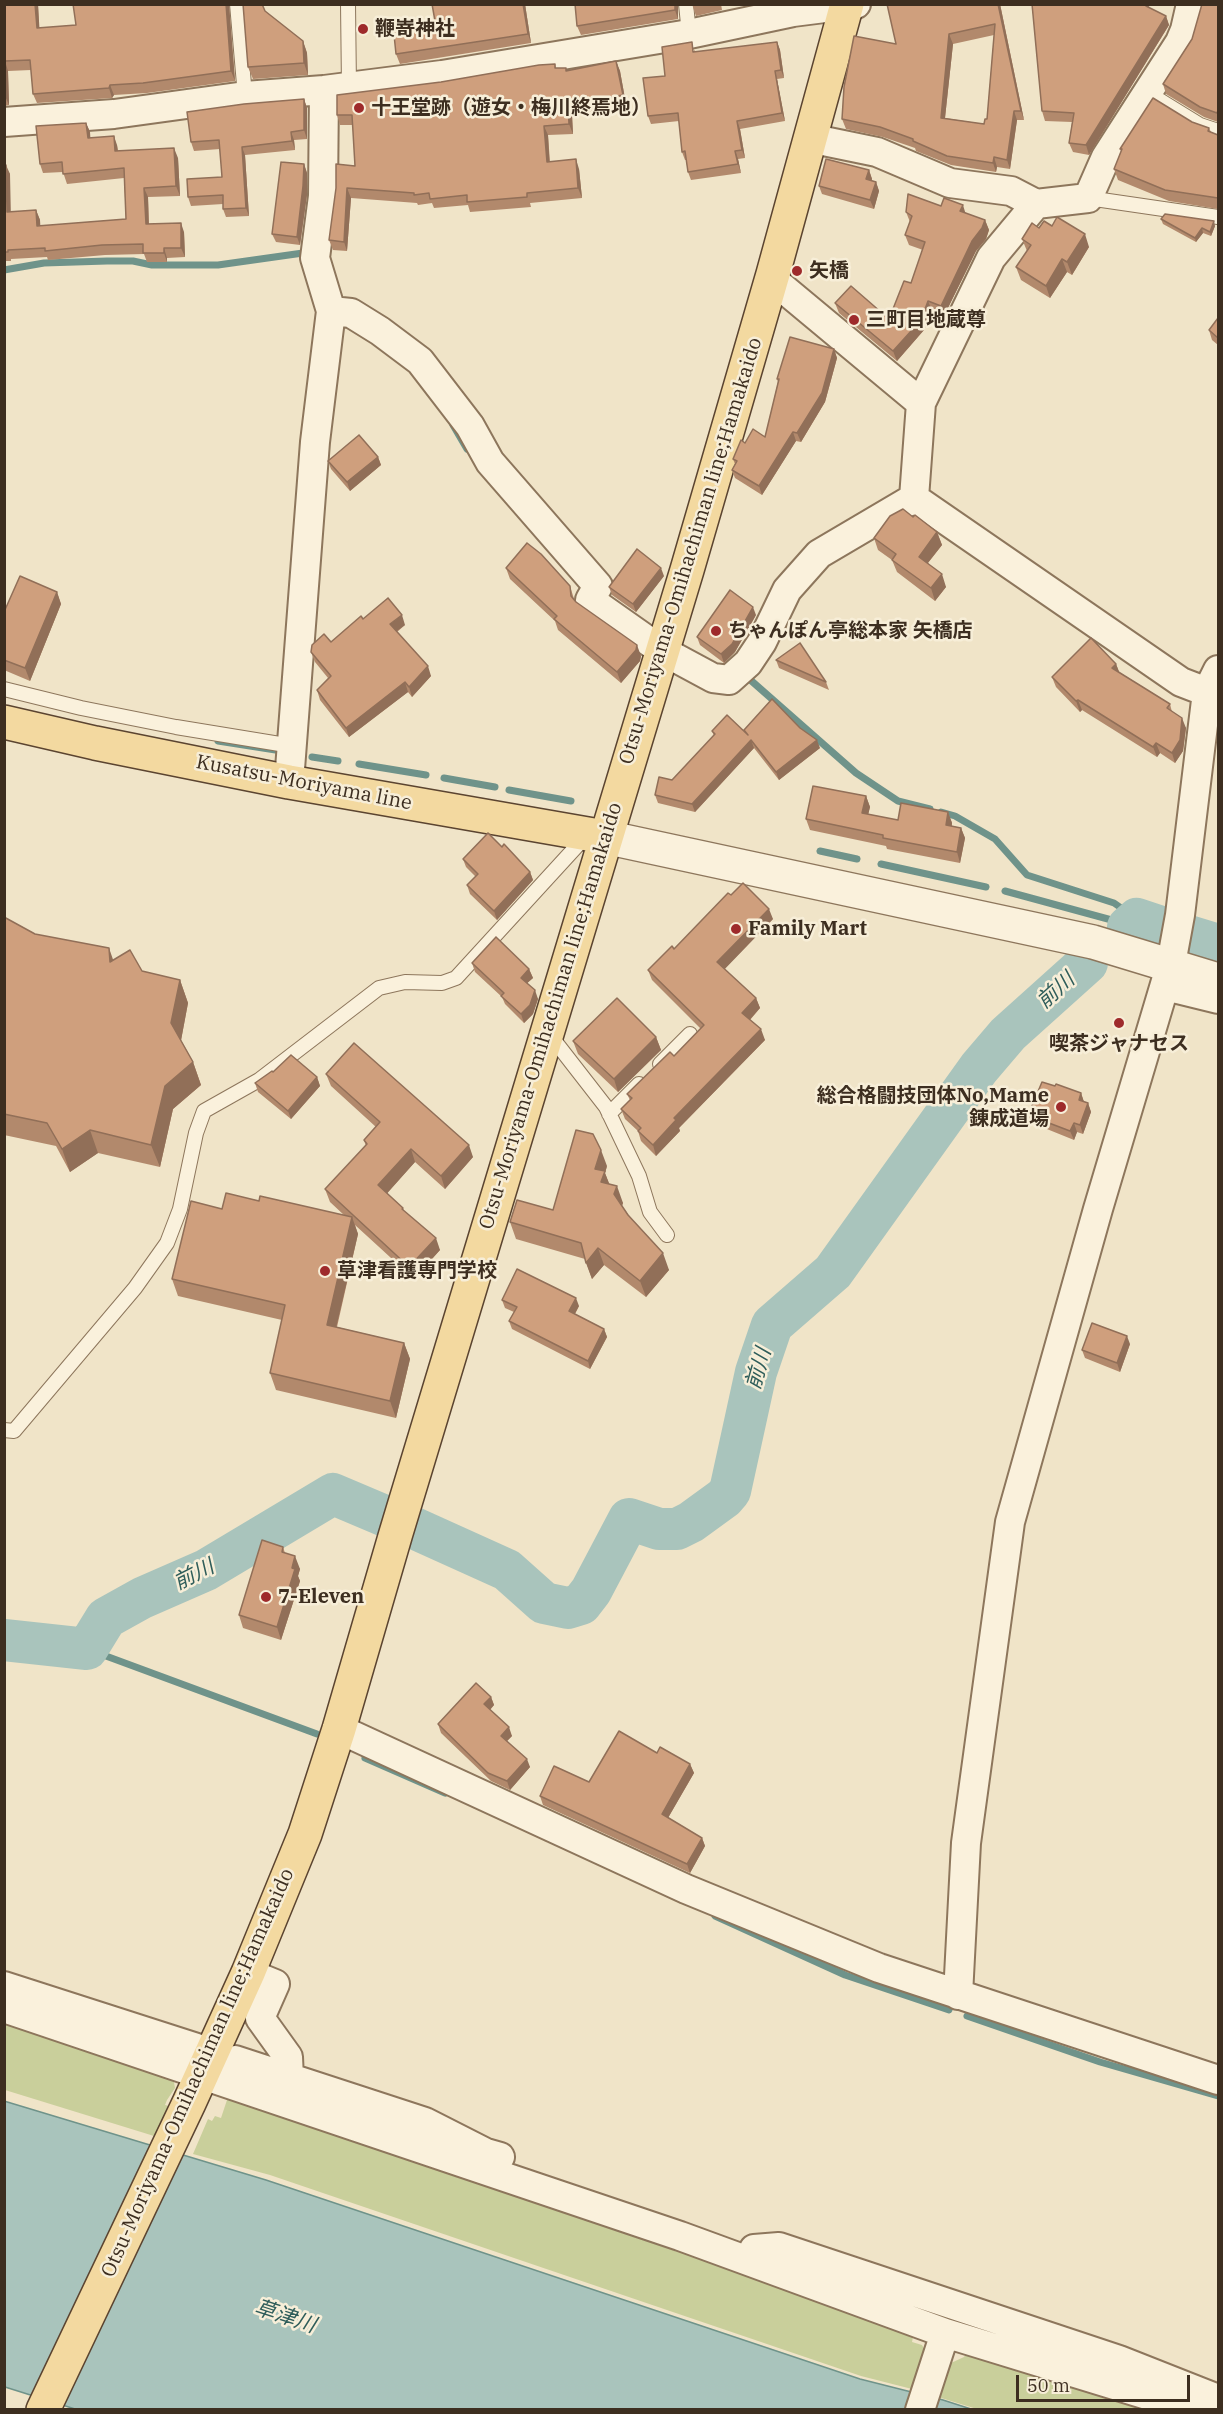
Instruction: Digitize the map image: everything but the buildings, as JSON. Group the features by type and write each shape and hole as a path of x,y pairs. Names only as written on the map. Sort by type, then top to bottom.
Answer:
{"main road":[{"name":"Otsu-Moriyama-Omihachiman line;Hamakaido","path":"43,2409 196,2075 248,1973 305,1834 339,1729 546,1031 596,836 661,650 772,279 809,138 850,5"},
{"name":"Kusatsu-Moriyama line","path":"4,722 95,743 289,782 596,836"}],"street":[{"path":"809,138 877,152 950,183 1011,191 1036,204 1088,198 1106,157 1180,42 1191,4"},
{"path":"4,122 114,114 245,96 442,75 689,34 793,12 850,5"},
{"path":"289,782 315,442 331,311 315,258 336,88"},
{"path":"914,498 921,403 991,258 1036,204"},
{"path":"772,279 921,403"},
{"path":"331,311 351,313 380,330 420,361 470,426 490,462 598,586 590,600 661,650 713,678 729,680 748,663 762,642 787,590 819,554 914,498"},
{"path":"914,498 1181,682 1213,681 1180,915 1170,966 1098,1209 1010,1522 966,1843 958,1995"},
{"path":"596,836 1093,942 1139,954 1218,980"},
{"path":"1170,966 1218,999"},
{"path":"339,1729 686,1889 879,1968 1218,2079"},
{"path":"248,1973 275,1984 260,2018 288,2057 289,2078"},
{"path":"4,1986 196,2075"},
{"path":"4,2008 196,2075 753,2255 945,2332 1196,2409"},
{"path":"235,2060 425,2122 486,2153 722,2231 753,2255"},
{"path":"753,2255 779,2247 1119,2360 1218,2399"},
{"path":"920,2409 945,2332"}],"lane":[{"path":"237,4 245,96"},
{"path":"336,88 348,4"},
{"path":"686,4 689,34"},
{"path":"1148,93 1200,125 1218,131"},
{"path":"1088,198 1218,217"},
{"path":"4,689 133,718 292,747"},
{"path":"4,1430 14,1431 135,1288 167,1243 180,1209 196,1133 204,1111 259,1080 379,988 405,982 442,983 456,978 596,836"},
{"path":"546,1031 574,1064 609,1114 639,1176 650,1212 667,1235"},
{"path":"609,1114 690,1034"}],"green space":[{"path":"4,2020 173,2077 175,2088 167,2100 165,2105 169,2106 154,2136 5,2090"},
{"path":"229,2094 914,2332 912,2342 922,2345 927,2354 916,2390 861,2376 270,2175 193,2154 208,2119 212,2121 215,2116 221,2118"},
{"path":"969,2350 1162,2409 977,2409 938,2397 951,2363 964,2357"}],"water":[{"name":"草津川","path":"4,2101 266,2180 860,2379 971,2409 75,2409 5,2387"}],"waterway":[{"path":"4,270 44,263 107,261 133,261 152,265 218,265 303,253"},
{"path":"453,425 467,449"},
{"path":"747,677 856,773 898,801 930,809"},
{"path":"218,741 282,751"},
{"path":"312,757 338,761"},
{"path":"359,764 426,775"},
{"path":"444,778 495,787"},
{"path":"509,790 571,801"},
{"path":"941,812 955,816 995,839 1027,875 1114,903 1137,919"},
{"path":"820,851 857,859"},
{"path":"881,864 986,887"},
{"path":"1005,891 1130,925"},
{"name":"前川","path":"1128,927 1137,919 1164,928"},
{"name":"前川","path":"1189,936 1218,945"},
{"name":"前川","path":"414,1528 507,1570 544,1603 568,1608 581,1604 591,1591 629,1519 659,1529 677,1529 691,1522 724,1498 730,1491 756,1372 772,1325 833,1272 979,1068 1008,1034 1087,963"},
{"name":"前川","path":"4,1640 87,1649 106,1618 142,1598 206,1570 333,1494 385,1516"},
{"path":"87,1649 317,1734"},
{"path":"365,1758 445,1793"},
{"path":"715,1916 845,1975 949,2010"},
{"path":"967,2016 1100,2062 1218,2096"}],"place":[{"name":"鞭嵜神社","path":"363,29"},
{"name":"十王堂跡（遊女・梅川終焉地）","path":"359,108"},
{"name":"矢橋","path":"797,271"},
{"name":"三町目地蔵尊","path":"854,320"},
{"name":"ちゃんぽん亭総本家 矢橋店","path":"716,631"},
{"name":"Family Mart","path":"736,929"},
{"name":"喫茶ジャナセス","path":"1119,1023"},
{"name":"総合格闘技団体No,Mame 錬成道場","path":"1061,1107"},
{"name":"草津看護専門学校","path":"325,1271"},
{"name":"7-Eleven","path":"266,1597"}]}
